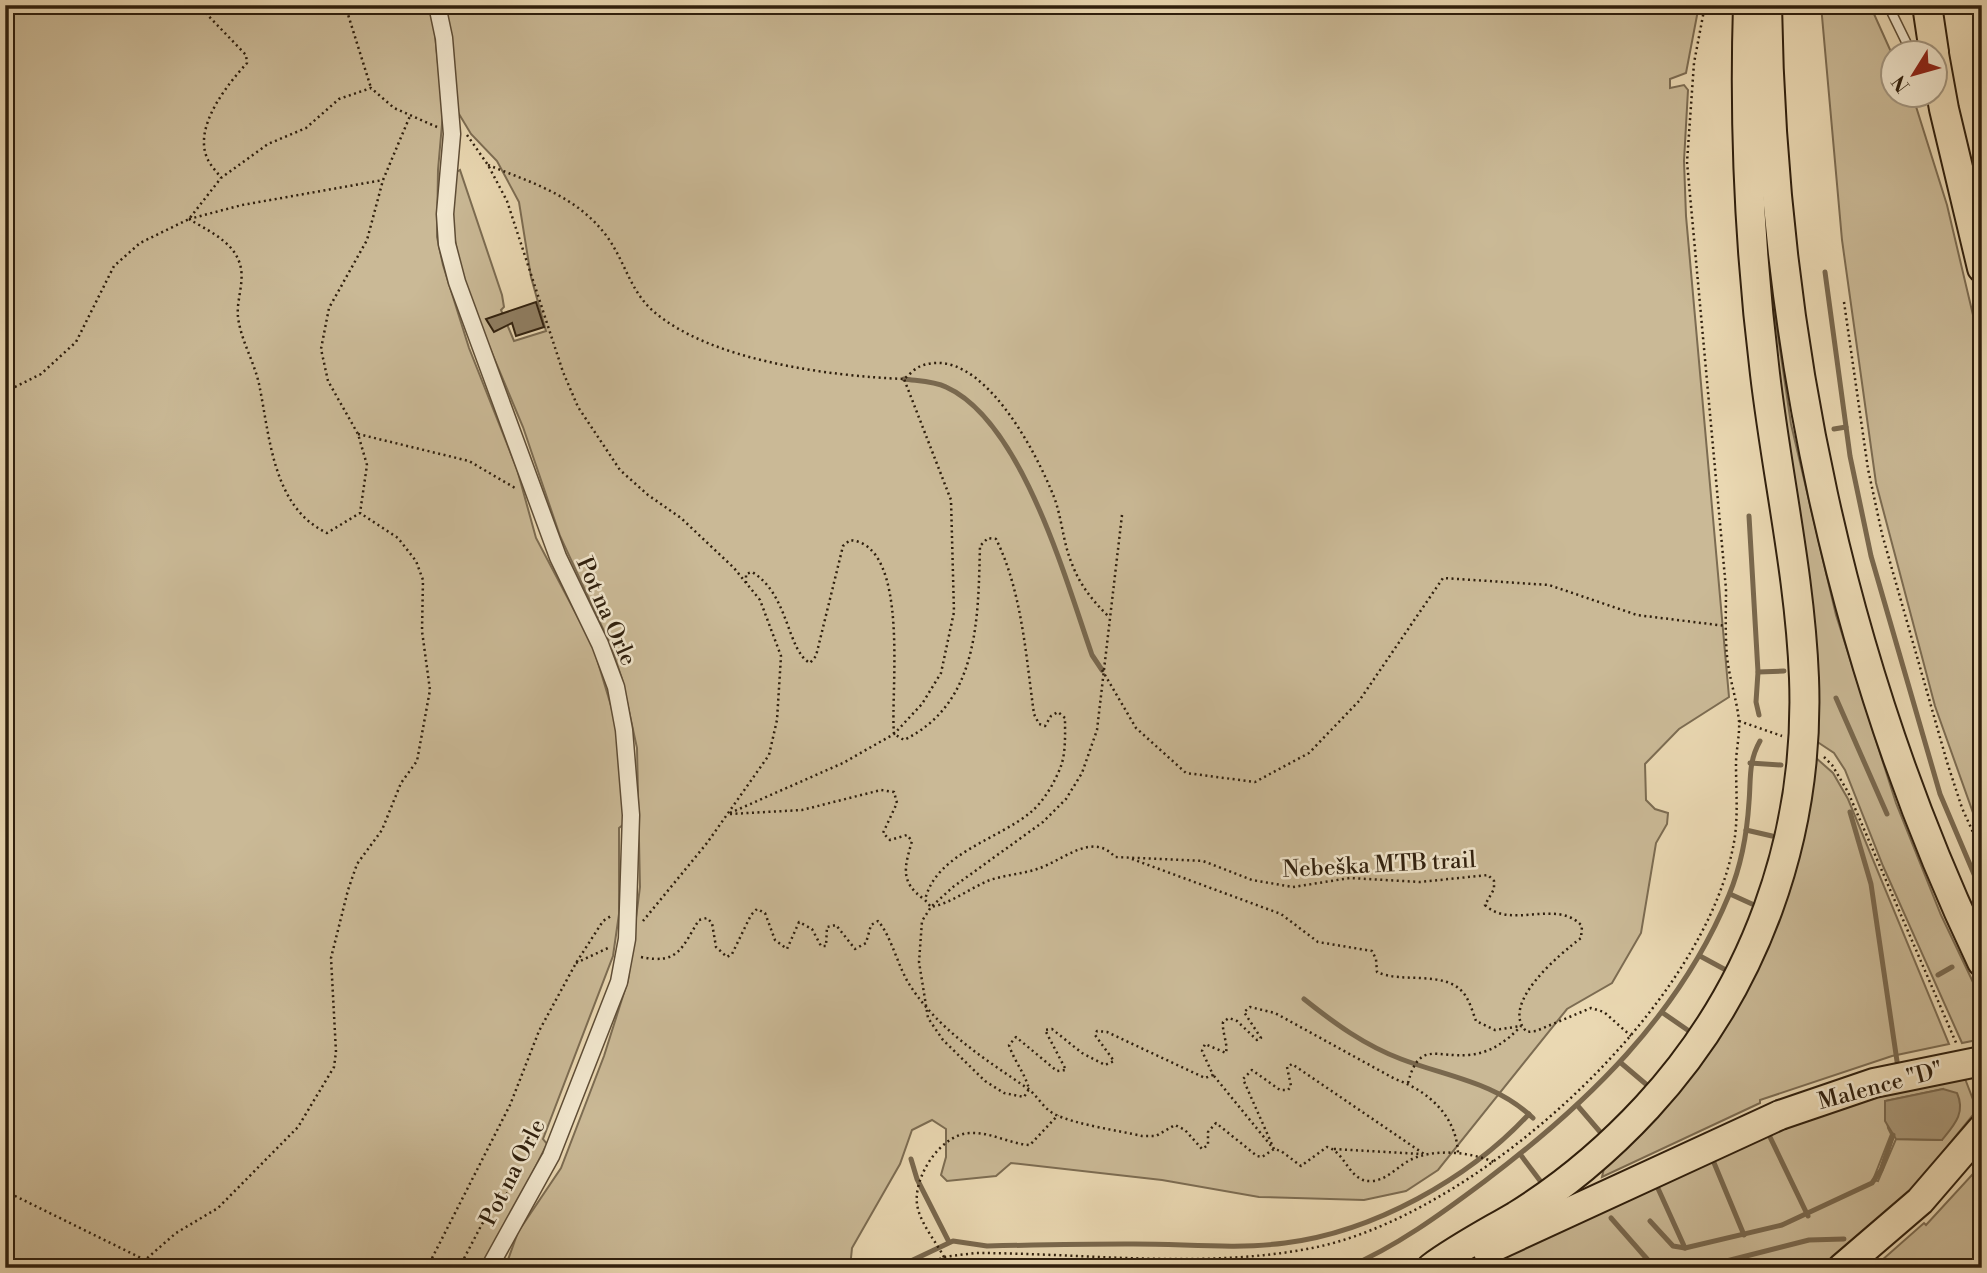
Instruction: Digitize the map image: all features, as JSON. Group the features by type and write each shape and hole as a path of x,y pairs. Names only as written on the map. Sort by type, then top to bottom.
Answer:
{"highway":[{"path":"1431,1268 1517,1215 1581,1169 1625,1129 1671,1080 1699,1046 1742,973 1775,891 1787,850 1802,766 1804,678 1792,560 1755,280 1746,149 1748,5"},
{"path":"1767,5 1772,140 1784,267 1796,352 1830,520 1875,687 1902,769 1936,859 1982,962"},
{"path":"1927,5 1932,38"},
{"path":"1941,108 1982,268"},
{"path":"1943,108 1964,150 1982,210"},
{"name":"Malence \"D\"","path":"1448,1268 1780,1115 1874,1083 1971,1065"},
{"path":"1842,1268 1920,1201 1982,1129"}],"street":[{"name":"Pot na Orle","path":"437,5 444,38 453,134 445,214 447,244 457,282 541,502 558,557 600,643 616,687 624,730 631,803 628,904 619,982 580,1074 551,1156 489,1268"}],"lane":[{"path":"1888,5 1905,38"}],"path":[{"path":"198,5 246,55 247,63 220,94 209,119 205,139 207,159 221,178"},
{"path":"345,5 371,88 385,103 453,134"},
{"path":"919,1268 944,1257 1013,1253 1203,1257 1309,1249 1360,1236 1404,1218 1492,1161 1577,1091 1631,1036 1671,983 1699,933 1725,876 1736,825 1739,721 1727,656 1727,626 1687,162 1694,64 1705,5"},
{"path":"189,219 221,178 268,144 306,128 339,99 371,88"},
{"path":"449,106 488,165 507,201 563,372 578,407 620,470 648,495 681,517 760,600 780,656 777,720 769,755 625,946 576,963"},
{"path":"360,513 367,464 358,434 328,381 321,349 329,308 367,240 383,180 410,116"},
{"path":"488,165 570,199 608,238 636,293 654,311 691,336 771,361 844,376 904,379 920,366 942,364 968,371 1003,405 1032,449 1055,499 1070,562 1085,592 1108,617"},
{"path":"5,393 41,374 76,341 114,266 139,243 189,219 242,205 383,180"},
{"path":"189,219 224,241 238,259 242,280 238,315 258,381 267,435 285,491 309,524 327,533 360,513"},
{"path":"1844,302 1868,469 1882,534 1947,762 1962,808 1982,852"},
{"path":"727,814 843,763 894,734 922,704 941,673 954,612 951,500 904,379"},
{"path":"358,434 469,461 541,502"},
{"path":"144,1268 145,1260 176,1233 218,1208 298,1127 334,1067 336,1052 331,958 348,890 357,864 382,830 401,783 418,761 430,690 422,631 423,580 416,561 398,538 360,513"},
{"path":"1029,1089 1024,1097 1004,1093 985,1081 943,1040 928,1018 919,962 922,921 931,907 953,887 1016,844 1066,799 1082,773 1097,730 1101,670 1122,515"},
{"path":"894,734 904,740 917,733 955,697 971,657 978,602 980,546 988,538 996,539 1004,555 1025,645 1034,714 1039,724 1045,726 1051,716 1058,712 1065,718 1062,764 1052,785 1032,811 959,856 928,886 925,900"},
{"path":"746,583 746,574 752,572 774,591 800,651 810,663 816,656 843,546 850,540 861,541 871,548 882,569 892,604 896,654 894,734"},
{"path":"1101,670 1136,728 1186,773 1255,782 1309,753 1359,701 1443,578 1549,585 1637,615 1727,626"},
{"path":"1739,721 1784,737"},
{"path":"1824,757 1839,774 1848,792 1982,1095"},
{"path":"727,814 802,810 881,790 894,792 897,803 883,833 890,840 907,835 912,841 904,866 905,878 931,907"},
{"name":"Nebeška MTB trail","path":"931,907 943,905 991,880 1036,870 1083,847 1096,846 1108,849 1115,857 1203,862 1252,880 1293,887 1350,878 1420,882 1488,874 1494,881 1494,889 1485,905 1490,910 1501,913 1560,914 1576,919 1582,926 1581,938 1560,955 1526,994 1518,1016 1521,1026"},
{"path":"1129,858 1281,914 1318,942 1372,951 1377,972 1387,977 1415,977 1453,985 1465,995 1476,1021 1495,1030 1521,1026"},
{"path":"427,1268 510,1105 539,1031 576,963 603,921 628,904"},
{"path":"625,946 663,959 682,950 699,920 707,918 712,923 716,947 727,957 733,954 751,915 757,909 765,914 775,940 787,949 799,922 813,929 821,946 826,946 827,927 836,925 855,949 866,943 872,925 878,921 912,989 927,1006 962,1042 1029,1089 1042,1104 1058,1115 1142,1136 1156,1136 1175,1125 1185,1130 1202,1149 1208,1145 1208,1132 1216,1123 1257,1156 1262,1157 1274,1149"},
{"path":"1458,1154 1457,1135 1443,1111 1416,1087 1275,1013 1250,1007 1244,1012 1261,1038 1256,1040 1237,1021 1228,1018 1223,1022 1222,1034 1226,1053 1211,1044 1205,1044 1202,1051 1213,1075 1274,1149 1301,1166 1327,1147 1424,1154 1478,1155 1492,1161"},
{"path":"1521,1026 1527,1032 1536,1031 1591,1008 1604,1012 1631,1036"},
{"path":"1408,1084 1412,1069 1421,1058 1438,1051 1467,1055 1492,1050 1521,1026"},
{"path":"1029,1089 1009,1045 1016,1037 1057,1071 1066,1070 1045,1036 1045,1030 1052,1029 1082,1053 1105,1065 1114,1061 1098,1042 1095,1035 1097,1031 1107,1032 1205,1079 1213,1075"},
{"path":"1274,1149 1243,1079 1252,1070 1280,1090 1288,1090 1291,1086 1287,1067 1292,1064 1424,1154"},
{"path":"940,1268 944,1257 918,1211 916,1196 932,1155 942,1144 970,1132 1030,1145 1058,1115"},
{"path":"1334,1149 1356,1177 1371,1182 1387,1177 1424,1154"},
{"path":"459,1268 482,1224 521,1177"},
{"path":"5,1191 145,1260"}],"shaded area":[{"path":"5,5 432,5 443,113 438,170 437,237 443,265 469,348 517,469 536,538 593,646 615,719 622,760 624,824 619,828 619,914 613,956 543,1139 547,1144 513,1212 491,1268 5,1268"},
{"path":"443,5 1699,5 1686,73 1670,79 1670,88 1684,85 1688,90 1684,161 1686,216 1729,697 1679,729 1645,764 1646,800 1655,809 1668,813 1667,824 1656,843 1641,933 1612,983 1567,1009 1438,1170 1406,1191 1364,1200 1259,1197 1162,1180 1011,1163 996,1176 947,1181 941,1175 946,1157 946,1129 932,1120 912,1130 900,1164 852,1248 850,1268 505,1268 518,1232 561,1168 604,1056 628,980 640,887 637,748 622,679 611,646 560,536 523,427 473,308 459,262 450,213 453,174 460,170 502,295 504,307 501,310 514,341 546,331 531,277 519,202 497,161 471,134 456,109 453,51"},
{"path":"1821,5 1870,5 1885,38 1878,38 1878,108 1916,108 1947,205 1982,353 1982,838 1935,706 1876,483 1842,240"},
{"path":"1767,282 1770,282 1791,424 1836,615 1896,803 1941,915 1982,1001 1982,1039 1962,1043 1883,866 1845,770 1834,753 1816,741 1796,502"},
{"path":"1815,757 1833,773 1848,799 1949,1044 1892,1056 1760,1100 1760,1103 1602,1177 1604,1168 1660,1111 1711,1046 1753,976 1771,940 1791,885"},
{"path":"1964,1076 1977,1110 1917,1184 1875,1226 1822,1268 1477,1268 1767,1134 1847,1106","holes":["1943,1089 1942,1140 1896,1139 1878,1181 1873,1180 1891,1134 1885,1101"]},
{"path":"1943,1089 1957,1093 1960,1107 1951,1129 1942,1140 1896,1139 1885,1121 1885,1101"},
{"path":"1982,1164 1982,1268 1873,1268 1924,1223 1926,1225"}],"building":[{"path":"536,302 544,327 516,336 512,323 494,332 486,319"}],"waterway":[{"path":"1825,272 1850,456 1871,556 1940,794 1982,893"},
{"path":"904,379 931,382 946,387 973,405 997,433 1019,467 1038,506 1092,655 1102,670"},
{"path":"1834,429 1846,427"},
{"path":"1749,516 1758,672 1756,702 1759,715"},
{"path":"1758,672 1784,671"},
{"path":"1836,698 1887,814"},
{"path":"1346,1268 1418,1229 1523,1152 1594,1089 1657,1018 1684,980 1729,895 1745,838 1752,764 1760,741"},
{"path":"1750,763 1781,765"},
{"path":"1850,812 1871,884 1898,1068"},
{"path":"1746,830 1772,836"},
{"path":"1730,894 1752,904"},
{"path":"1700,956 1724,969"},
{"path":"1938,975 1952,967"},
{"path":"1304,999 1338,1025 1374,1047 1487,1088 1533,1118"},
{"path":"1663,1013 1689,1031"},
{"path":"1621,1063 1647,1085"},
{"path":"1577,1105 1601,1133"},
{"path":"896,1268 953,1241 987,1246 1245,1246 1318,1237 1352,1227 1417,1199 1478,1160 1529,1114"},
{"path":"1769,1135 1808,1216"},
{"path":"1650,1221 1673,1246 1685,1248 1782,1225 1872,1183 1881,1170 1893,1135"},
{"path":"1520,1154 1541,1182"},
{"path":"1712,1158 1744,1235"},
{"path":"911,1159 917,1179 949,1242"},
{"path":"1656,1184 1685,1248"},
{"path":"1611,1218 1655,1268"},
{"path":"1699,1268 1809,1240 1844,1239"},
{"path":"1908,1262 1922,1268"}]}
